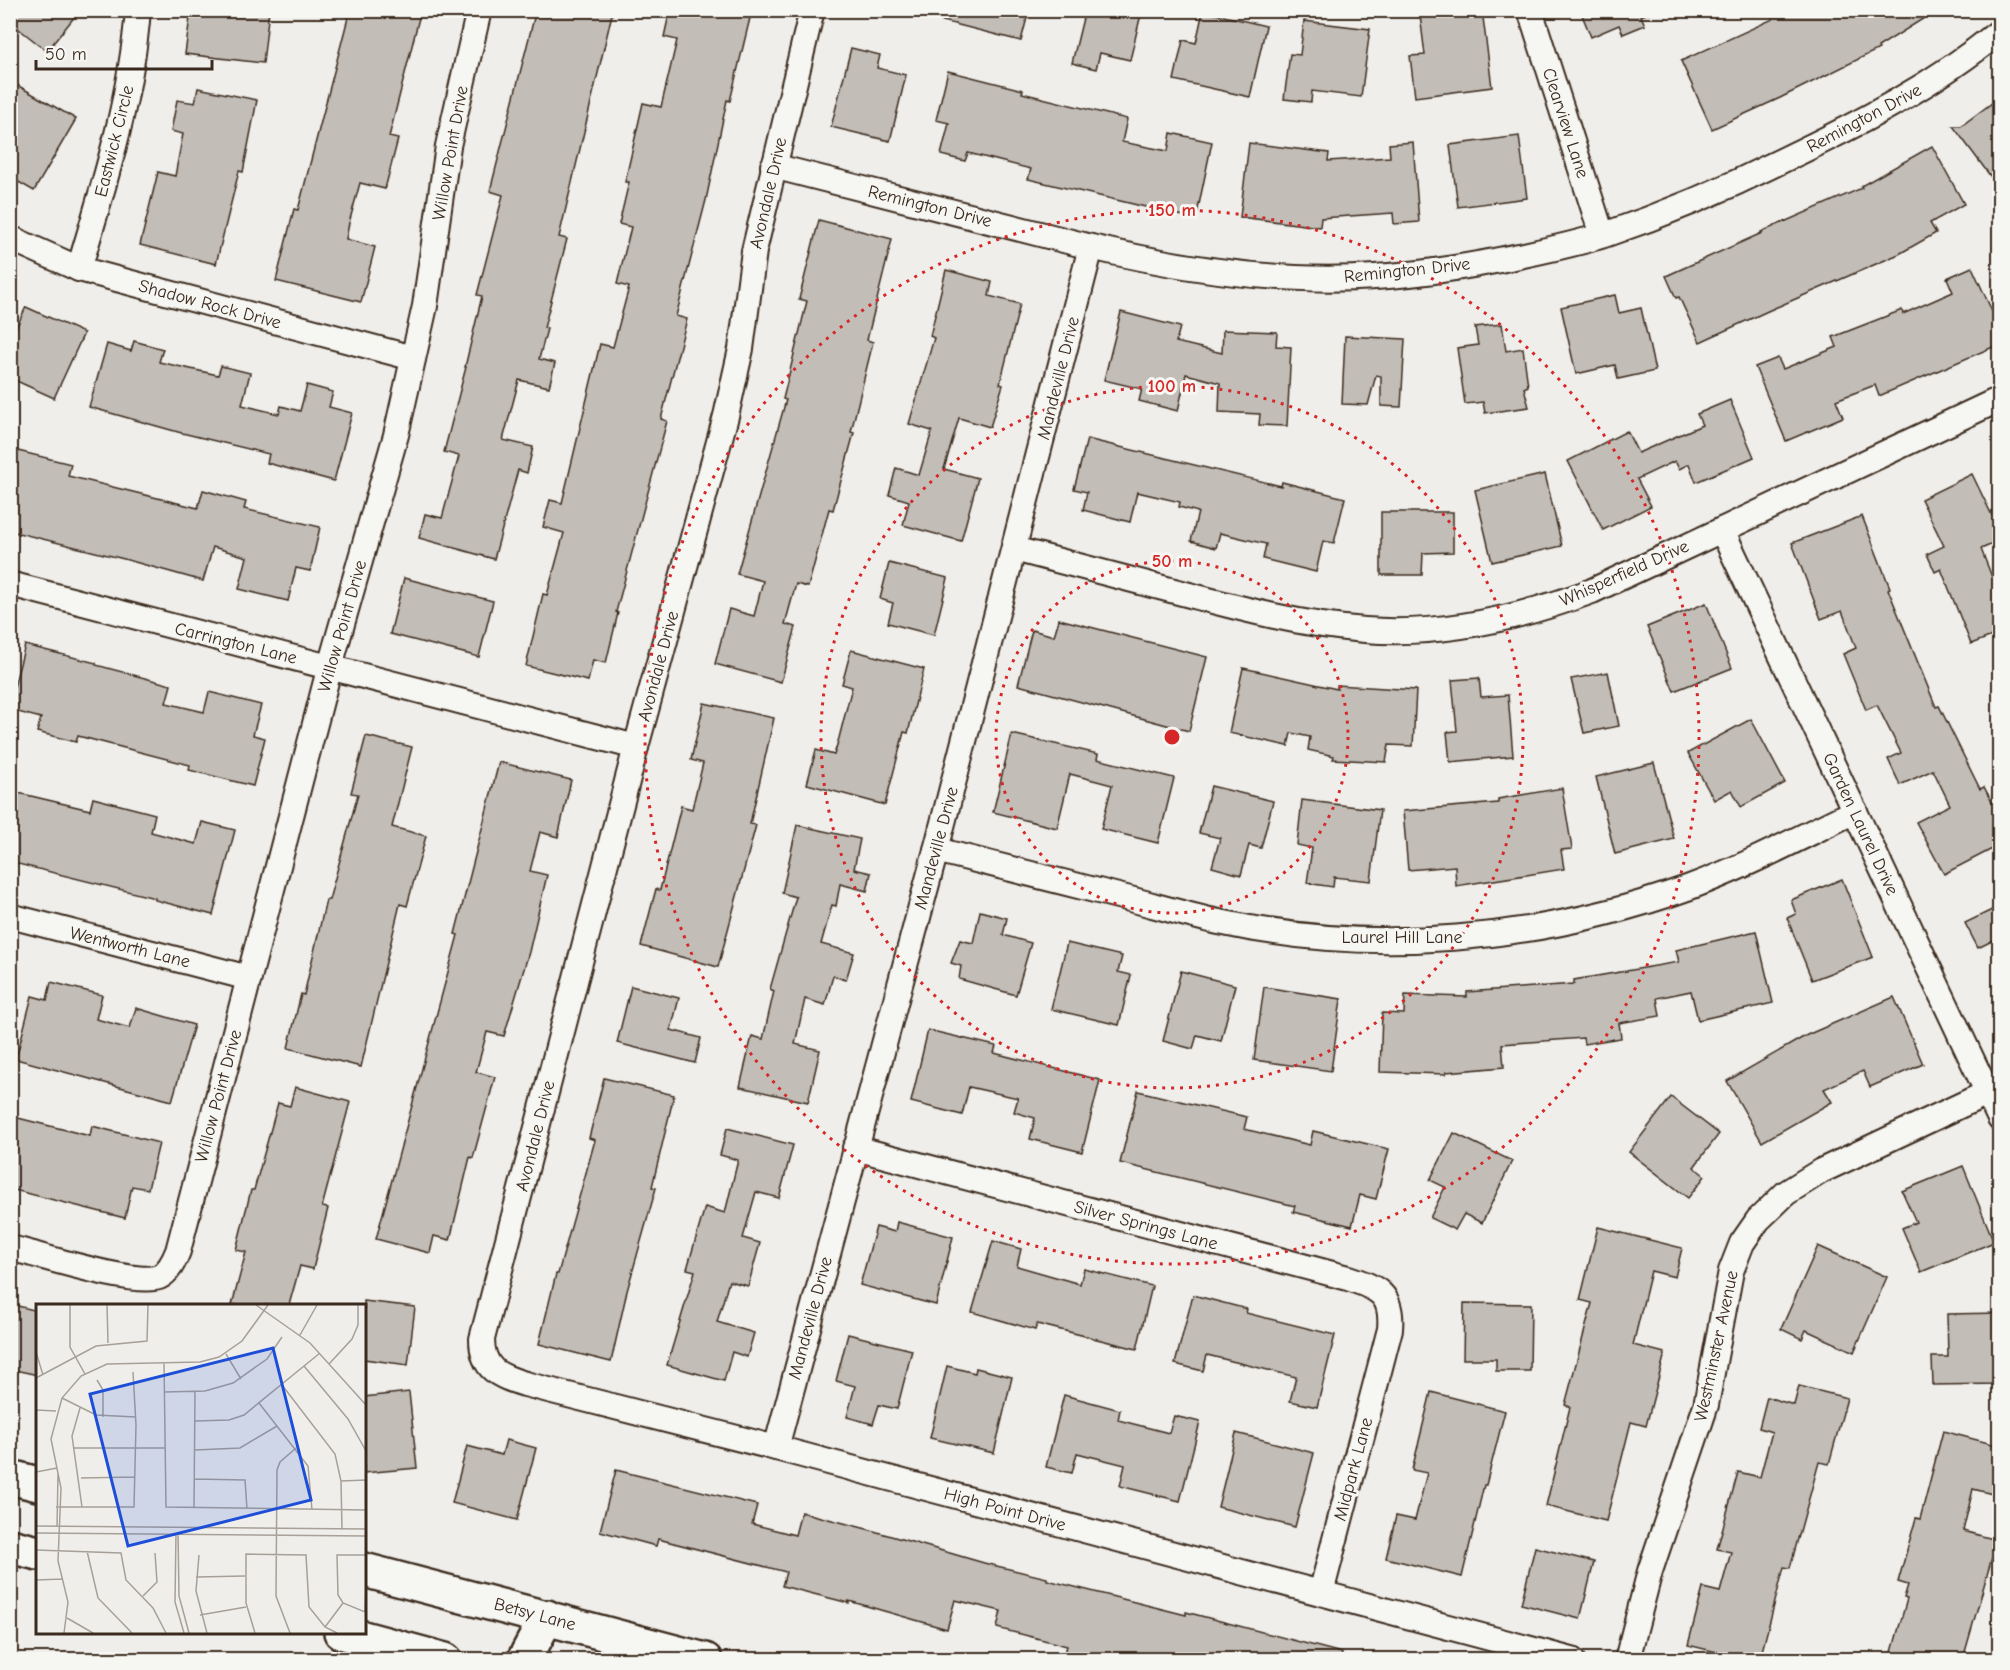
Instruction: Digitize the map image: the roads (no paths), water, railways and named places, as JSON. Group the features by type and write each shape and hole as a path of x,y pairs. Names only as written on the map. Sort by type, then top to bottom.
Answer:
{"main road":[{"path":"10,1477 36,1484"},
{"path":"10,1546 36,1552"},
{"name":"Betsy Lane","path":"366,1571 705,1659"},
{"path":"524,1659 547,1617"},
{"path":"545,1659 547,1617"},
{"path":"349,1634 445,1659"}],"street":[{"name":"Eastwick Circle","path":"79,269 130,78 138,10"},
{"name":"Willow Point Drive","path":"10,1248 113,1275 148,1280 162,1276 172,1265 182,1236 330,666 396,435 425,306 448,146 479,10"},
{"name":"Avondale Drive","path":"488,1318 636,747 726,416 741,349 754,251 812,10"},
{"name":"Clearview Lane","path":"1530,10 1602,235"},
{"name":"Remington Drive","path":"773,166 1142,259 1249,274 1373,277 1484,263 1553,248 1602,235 1710,195 1815,145 1917,91 2000,31"},
{"name":"Shadow Rock Drive","path":"10,238 79,269 413,358"},
{"name":"Mandeville Drive","path":"776,1448 936,850 1091,247"},
{"name":"Whisperfield Drive","path":"1014,549 1266,615 1366,630 1472,625 1564,602 1592,591 2000,399"},
{"name":"Garden Laurel Drive","path":"1722,530 2000,1119"},
{"name":"Carrington Lane","path":"10,584 636,747"},
{"name":"Laurel Hill Lane","path":"936,850 1219,922 1342,939 1418,940 1519,931 1642,902 1725,873 1855,811"},
{"name":"Wentworth Lane","path":"10,916 249,978"},
{"name":"Westminster Avenue","path":"1627,1659 1650,1571 1706,1405 1731,1271 1742,1243 1758,1220 1786,1193 1821,1171 1988,1093"},
{"name":"Silver Springs Lane","path":"855,1148 1369,1285 1379,1291 1388,1301 1391,1315 1386,1345"},
{"name":"High Point Drive","path":"488,1318 482,1339 482,1352 487,1363 503,1377 1572,1659"},
{"name":"Midpark Lane","path":"1321,1593 1386,1345"}]}
